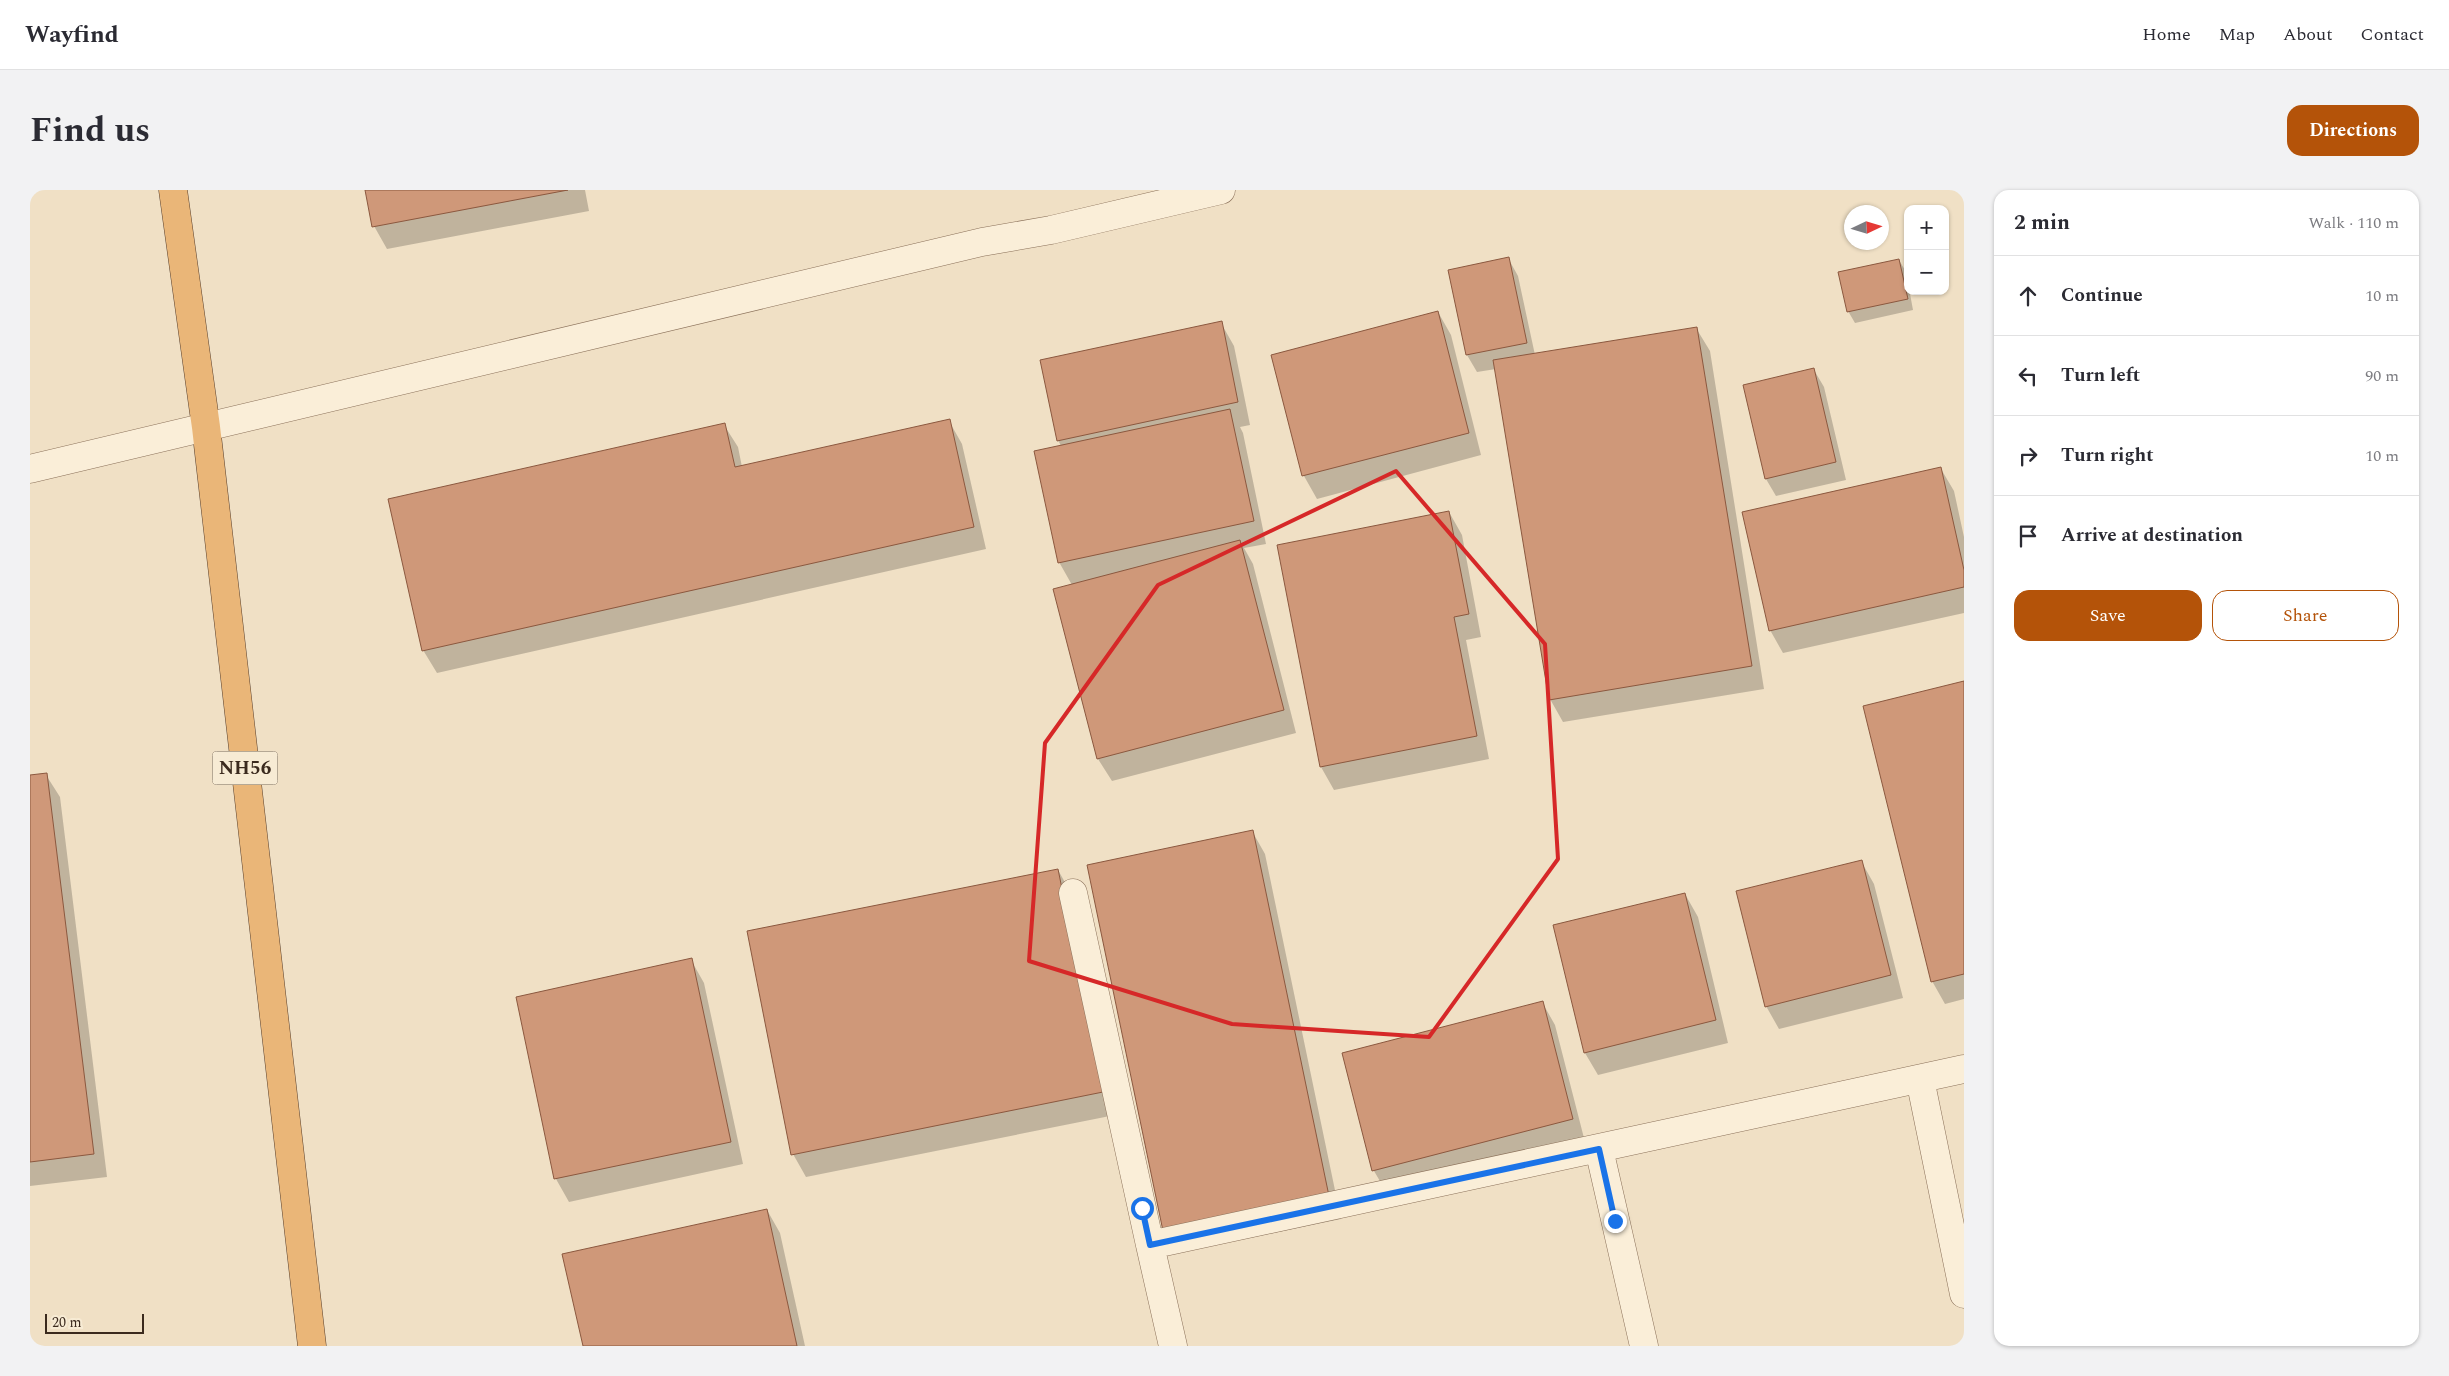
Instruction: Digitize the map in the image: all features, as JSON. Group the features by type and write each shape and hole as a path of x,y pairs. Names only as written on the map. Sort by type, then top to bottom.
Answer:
{"highway":[{"name":"NH56","path":"172,190 206,427 312,1346"}],"street":[{"path":"30,469 982,242 1052,230 1221,190"},
{"path":"1073,893 1174,1346"},
{"path":"1150,1245 1964,1070"},
{"path":"1920,1079 1964,1294"},
{"path":"1599,1149 1644,1346"}],"highlighted area":[{"path":"1396,471 1545,644 1558,859 1429,1037 1232,1024 1029,961 1045,743 1158,585"}],"building":[{"path":"365,190 568,190 372,227"},
{"path":"1509,257 1527,343 1466,355 1448,270"},
{"path":"1899,259 1904,281 1904,295 1907,295 1908,299 1847,312 1838,272"},
{"path":"1438,311 1469,433 1302,476 1271,355"},
{"path":"1222,321 1238,402 1057,441 1040,360"},
{"path":"1697,327 1752,666 1549,700 1493,360"},
{"path":"1814,368 1836,462 1765,479 1743,385"},
{"path":"1230,409 1254,521 1058,563 1034,451"},
{"path":"950,419 974,527 422,651 388,499 725,423 735,467"},
{"path":"1941,467 1964,570 1964,587 1769,631 1742,512"},
{"path":"1449,511 1469,614 1454,617 1477,736 1320,767 1277,545"},
{"path":"1240,540 1284,710 1097,759 1053,589"},
{"path":"1964,681 1964,974 1931,982 1863,706"},
{"path":"47,773 94,1154 30,1162 30,775"},
{"path":"1253,830 1329,1196 1163,1231 1087,865"},
{"path":"1862,860 1891,975 1765,1007 1736,891"},
{"path":"1058,869 1103,1092 791,1155 747,931"},
{"path":"1685,893 1716,1020 1584,1053 1553,925"},
{"path":"692,958 731,1142 554,1179 516,997"},
{"path":"1543,1001 1573,1119 1372,1171 1342,1053"},
{"path":"767,1209 797,1346 583,1346 562,1254"}],"route":[{"path":"1142,1208 1150,1245 1599,1149 1615,1221"}]}
